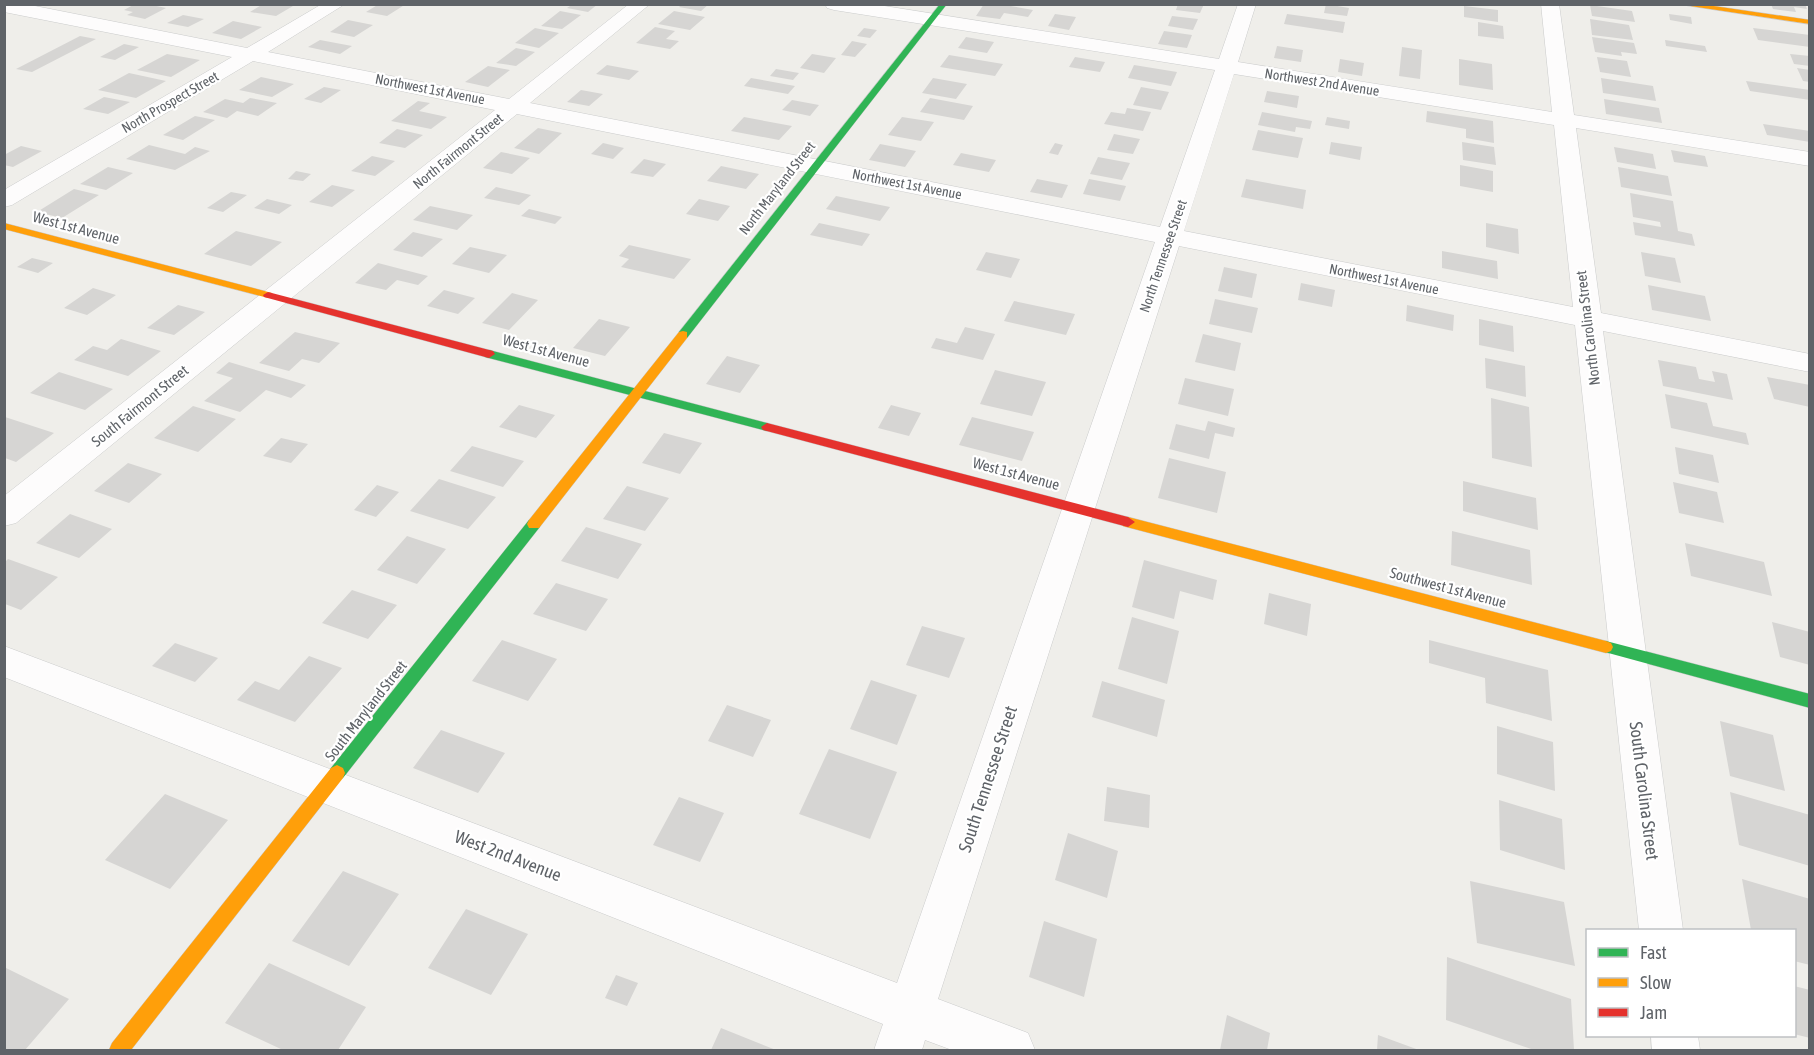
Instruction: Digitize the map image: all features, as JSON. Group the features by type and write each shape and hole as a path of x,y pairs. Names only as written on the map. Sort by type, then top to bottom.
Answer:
{"street":[{"name":"North Prospect Street","path":"4,200 336,4"},
{"name":"North Fairmont Street","path":"275,297 641,4"},
{"name":"Northwest 2nd Avenue","path":"834,4 937,12 1228,67 1809,159"},
{"name":"North Tennessee Street","path":"1079,508 1248,4"},
{"name":"North Carolina Street","path":"1550,4 1626,652"},
{"path":"1680,4 1809,22"},
{"name":"Northwest 1st Avenue","path":"16,9 1170,235 1809,363"},
{"name":"North Maryland Street","path":"638,392 937,12"},
{"name":"West 1st Avenue","path":"4,226 1079,508"},
{"name":"South Fairmont Street","path":"4,514 275,297"},
{"name":"South Maryland Street","path":"119,1050 638,392"},
{"name":"Southwest 1st Avenue","path":"1079,508 1809,701"},
{"name":"South Tennessee Street","path":"898,1050 1079,508"},
{"name":"South Carolina Street","path":"1626,652 1661,929"},
{"name":"West 2nd Avenue","path":"4,661 1011,1050"}],"building":[{"path":"135,4 166,8 145,19 127,15 133,12 124,10"},
{"path":"263,4 293,6 276,16 250,12"},
{"path":"379,4 406,4 387,16 366,12"},
{"path":"573,4 598,4 588,12 567,8"},
{"path":"682,4 709,4 701,11 679,7"},
{"path":"984,4 999,4 1033,10 1028,17 1004,13 1000,19 976,16"},
{"path":"1178,4 1204,4 1200,13 1176,10"},
{"path":"1326,4 1349,8 1347,16 1324,13"},
{"path":"1771,4 1805,4 1807,9 1794,7 1796,12 1773,9"},
{"path":"1590,5 1632,11 1635,22 1592,16"},
{"path":"1464,6 1498,10 1498,22 1464,17"},
{"path":"560,11 581,15 562,29 541,26"},
{"path":"674,11 705,17 690,30 658,24"},
{"path":"1055,14 1076,17 1069,30 1048,26"},
{"path":"1287,14 1345,22 1343,33 1284,24"},
{"path":"1669,14 1691,17 1692,24 1670,20"},
{"path":"183,15 204,19 188,27 167,23"},
{"path":"1172,16 1198,19 1193,30 1168,26"},
{"path":"1590,19 1629,25 1633,40 1592,35"},
{"path":"348,20 373,25 354,37 330,32"},
{"path":"233,21 262,27 241,39 212,33"},
{"path":"1478,22 1503,26 1504,39 1478,36"},
{"path":"655,27 675,31 666,39 679,41 670,49 636,43"},
{"path":"535,28 559,33 539,48 515,43"},
{"path":"864,28 877,30 870,38 857,36"},
{"path":"1753,28 1810,35 1810,47 1758,40"},
{"path":"1164,31 1192,35 1187,48 1158,44"},
{"path":"80,36 96,39 32,72 16,69"},
{"path":"966,37 994,42 987,53 958,48"},
{"path":"1592,37 1634,43 1637,54 1621,52 1622,56 1595,52"},
{"path":"320,40 352,46 340,54 308,47"},
{"path":"1665,40 1705,46 1707,52 1666,46"},
{"path":"852,41 867,44 855,57 841,55"},
{"path":"124,44 139,47 115,60 100,57"},
{"path":"1277,46 1303,50 1301,62 1274,58"},
{"path":"1402,47 1422,50 1420,79 1399,76"},
{"path":"516,48 535,52 516,66 496,63"},
{"path":"167,54 200,60 171,77 137,70"},
{"path":"812,54 836,58 824,73 800,68"},
{"path":"1790,54 1810,56 1810,66 1794,64"},
{"path":"949,55 1003,64 995,76 940,67"},
{"path":"1075,57 1105,62 1100,72 1069,67"},
{"path":"1597,57 1627,61 1631,77 1600,72"},
{"path":"1340,59 1364,63 1362,76 1338,72"},
{"path":"1459,59 1492,64 1493,90 1459,85"},
{"path":"607,65 639,71 629,80 596,74"},
{"path":"1134,65 1177,72 1171,86 1128,78"},
{"path":"488,66 510,70 488,87 465,82"},
{"path":"1797,68 1810,70 1810,82 1803,81"},
{"path":"776,69 799,73 793,80 770,76"},
{"path":"129,73 166,81 136,98 98,90"},
{"path":"261,77 294,84 272,97 239,90"},
{"path":"751,78 795,86 788,94 744,86"},
{"path":"933,78 967,84 956,99 922,93"},
{"path":"1601,78 1653,86 1656,101 1603,93"},
{"path":"1746,81 1810,90 1810,100 1750,91"},
{"path":"324,87 341,90 321,103 304,99"},
{"path":"1141,87 1169,92 1161,110 1133,105"},
{"path":"581,90 603,94 589,106 567,102"},
{"path":"1267,91 1299,96 1297,108 1264,102"},
{"path":"104,97 130,102 108,114 83,109"},
{"path":"250,98 277,103 258,116 237,111 227,118 203,112 225,99 243,103"},
{"path":"930,98 973,106 964,120 920,112"},
{"path":"1604,99 1659,108 1662,123 1606,114"},
{"path":"792,100 819,105 810,116 782,110"},
{"path":"418,101 430,103 419,111 447,117 431,129 391,121"},
{"path":"1127,108 1151,112 1143,131 1104,124 1111,112 1125,114"},
{"path":"1427,111 1493,121 1494,143 1466,138 1466,129 1426,122"},
{"path":"1262,112 1312,121 1310,129 1296,127 1295,132 1258,125"},
{"path":"195,116 215,120 183,140 163,135"},
{"path":"744,117 792,126 779,140 731,131"},
{"path":"902,117 934,122 921,141 888,135"},
{"path":"1327,117 1350,121 1349,129 1325,125"},
{"path":"1763,124 1810,131 1810,142 1767,135"},
{"path":"538,128 562,133 539,154 514,148"},
{"path":"397,129 423,135 405,148 379,143"},
{"path":"1258,130 1303,138 1298,158 1252,150"},
{"path":"1114,134 1140,139 1133,154 1107,150"},
{"path":"1331,142 1362,147 1360,160 1329,154"},
{"path":"1462,142 1494,147 1496,165 1463,160"},
{"path":"603,143 624,148 613,159 591,154"},
{"path":"1055,143 1063,145 1058,155 1049,153"},
{"path":"880,144 916,151 905,167 869,160"},
{"path":"149,145 185,154 195,147 210,151 175,170 126,159"},
{"path":"21,146 42,151 13,167 4,165 4,155"},
{"path":"1614,147 1653,154 1656,169 1617,162"},
{"path":"1671,150 1705,156 1708,167 1674,162"},
{"path":"501,152 530,158 512,174 483,168"},
{"path":"961,153 996,160 989,172 953,165"},
{"path":"372,156 395,161 375,176 351,171"},
{"path":"1098,157 1130,163 1122,180 1090,174"},
{"path":"644,159 666,164 653,177 630,173"},
{"path":"1460,165 1493,171 1493,192 1460,186"},
{"path":"721,166 759,174 746,189 707,181"},
{"path":"108,167 133,173 106,190 80,184"},
{"path":"1618,167 1668,176 1672,196 1621,187"},
{"path":"296,171 311,174 303,181 288,179"},
{"path":"1037,179 1068,185 1062,198 1030,192"},
{"path":"1089,179 1126,186 1120,201 1083,194"},
{"path":"1246,179 1306,190 1303,209 1241,197"},
{"path":"332,185 355,190 332,207 309,202"},
{"path":"496,187 531,195 519,205 484,198"},
{"path":"74,189 99,195 62,218 37,212"},
{"path":"231,192 247,195 223,212 207,208"},
{"path":"1630,193 1673,201 1678,231 1692,234 1695,246 1635,235 1633,222 1661,227 1660,222 1633,217"},
{"path":"836,196 890,207 880,221 826,209"},
{"path":"267,199 292,205 279,214 254,208"},
{"path":"699,199 730,206 718,221 686,214"},
{"path":"430,206 473,215 457,230 413,220"},
{"path":"529,209 562,217 555,224 521,216"},
{"path":"819,223 870,234 862,246 810,235"},
{"path":"1486,223 1518,229 1519,254 1486,247"},
{"path":"236,231 282,242 251,266 204,254"},
{"path":"413,232 443,239 422,257 393,250"},
{"path":"629,245 691,259 674,279 621,267 629,259 619,256"},
{"path":"470,247 507,255 489,273 452,264"},
{"path":"1442,251 1497,261 1498,279 1442,268"},
{"path":"986,252 1020,259 1011,278 976,270"},
{"path":"1641,252 1675,258 1681,283 1645,276"},
{"path":"32,258 53,263 38,273 17,267"},
{"path":"378,263 428,276 418,285 397,280 386,290 355,283"},
{"path":"1224,267 1257,274 1252,298 1218,291"},
{"path":"1301,283 1335,290 1332,307 1298,300"},
{"path":"1648,285 1705,296 1711,321 1652,310"},
{"path":"93,288 116,295 87,315 64,308"},
{"path":"444,290 475,298 458,314 427,306"},
{"path":"512,293 538,300 509,330 482,323"},
{"path":"1215,299 1258,308 1252,333 1209,324"},
{"path":"1014,301 1075,314 1066,335 1004,321"},
{"path":"178,305 205,312 174,335 147,328"},
{"path":"1407,305 1454,315 1453,331 1406,321"},
{"path":"599,319 630,327 605,356 573,348"},
{"path":"1479,319 1513,326 1514,352 1479,345"},
{"path":"965,327 995,334 983,360 931,348 936,338 957,343"},
{"path":"295,332 340,343 319,363 302,359 289,371 259,363"},
{"path":"1203,334 1241,343 1235,371 1195,362"},
{"path":"121,339 161,351 128,376 74,360 93,346 107,350"},
{"path":"727,356 760,365 740,393 706,384"},
{"path":"1485,358 1525,366 1526,397 1486,388"},
{"path":"1658,360 1696,367 1699,379 1715,382 1712,371 1727,374 1733,400 1663,386"},
{"path":"229,362 306,385 291,398 266,390 240,412 204,401 233,378 216,373"},
{"path":"995,370 1046,382 1032,416 980,404"},
{"path":"59,372 113,389 85,410 30,393"},
{"path":"1767,377 1810,385 1810,407 1774,399"},
{"path":"1185,378 1234,389 1228,416 1178,404"},
{"path":"1665,394 1707,403 1713,426 1746,433 1749,445 1671,428"},
{"path":"1491,398 1529,407 1532,467 1492,458"},
{"path":"519,405 555,415 536,438 499,427"},
{"path":"891,405 921,413 909,436 878,428"},
{"path":"193,406 236,419 198,452 154,438"},
{"path":"5,417 54,433 16,462 5,458"},
{"path":"972,417 1034,432 1022,461 959,445"},
{"path":"1208,421 1235,428 1233,437 1215,433 1209,459 1169,449 1176,424 1205,431"},
{"path":"664,433 702,443 680,474 642,463"},
{"path":"281,438 308,444 291,463 263,456"},
{"path":"472,446 524,461 503,487 450,471"},
{"path":"1675,447 1713,455 1719,483 1679,474"},
{"path":"1169,458 1226,472 1217,513 1158,498"},
{"path":"128,463 162,474 129,503 94,491"},
{"path":"439,479 496,497 468,529 410,511"},
{"path":"1463,481 1536,498 1538,530 1463,511"},
{"path":"1673,482 1717,492 1724,523 1679,513"},
{"path":"377,485 399,492 376,517 354,510"},
{"path":"627,486 669,498 645,531 603,519"},
{"path":"70,514 112,529 79,558 36,543"},
{"path":"586,527 642,544 618,579 561,561"},
{"path":"1452,531 1530,550 1532,585 1451,565"},
{"path":"407,536 446,549 417,584 377,570"},
{"path":"1685,543 1764,562 1772,596 1691,576"},
{"path":"8,559 58,577 21,610 5,604 5,562"},
{"path":"1144,560 1217,580 1213,600 1180,591 1174,619 1132,607"},
{"path":"556,583 608,599 586,631 533,614"},
{"path":"352,590 397,605 368,639 322,623"},
{"path":"1269,593 1311,604 1307,636 1264,624"},
{"path":"1132,617 1179,631 1167,684 1118,669"},
{"path":"1772,622 1810,632 1810,665 1780,657"},
{"path":"922,626 965,638 949,678 906,665"},
{"path":"502,640 557,659 528,701 472,681"},
{"path":"1429,640 1548,670 1552,721 1486,703 1485,678 1429,663"},
{"path":"175,643 218,658 195,682 152,666"},
{"path":"309,656 342,668 295,722 237,700 255,681 279,690"},
{"path":"871,680 917,695 897,745 850,729"},
{"path":"1102,681 1165,700 1157,737 1092,717"},
{"path":"727,705 771,720 753,757 708,741"},
{"path":"1720,721 1773,735 1785,791 1730,776"},
{"path":"1497,726 1553,742 1555,791 1497,774"},
{"path":"441,730 505,753 478,793 413,768"},
{"path":"829,749 897,772 870,839 799,814"},
{"path":"1107,787 1150,795 1149,828 1104,821"},
{"path":"1730,792 1810,815 1810,866 1739,845"},
{"path":"165,794 228,820 170,889 105,860"},
{"path":"679,797 724,813 700,862 653,845"},
{"path":"1499,800 1562,819 1565,870 1500,850"},
{"path":"1068,833 1118,851 1107,898 1055,880"},
{"path":"343,871 399,894 349,966 292,941"},
{"path":"1742,879 1810,899 1810,965 1796,962 1796,929 1751,929"},
{"path":"1470,881 1564,902 1575,966 1477,943"},
{"path":"466,909 528,934 491,995 428,968"},
{"path":"1044,921 1097,939 1084,997 1029,977"},
{"path":"1447,957 1571,999 1574,1050 1534,1050 1446,1020"},
{"path":"269,963 366,1007 338,1050 283,1050 225,1023"},
{"path":"4,967 69,999 25,1050 4,1050"},
{"path":"616,975 638,983 627,1006 605,998"},
{"path":"1796,986 1810,990 1810,1038 1796,1034"},
{"path":"1227,1015 1270,1033 1267,1050 1220,1050"},
{"path":"721,1028 776,1050 711,1050"},
{"path":"1378,1035 1419,1050 1377,1050"}],"traffic: fast":[{"path":"683,335 944,4"},
{"path":"489,354 767,427"},
{"path":"337,773 534,524"},
{"path":"1606,647 1810,701"}],"traffic: slow":[{"path":"1680,4 1810,22"},
{"path":"4,226 268,295"},
{"path":"534,524 683,335"},
{"path":"1128,522 1606,647"},
{"path":"119,1050 337,773"}],"traffic: jam":[{"path":"268,295 489,354"},
{"path":"767,427 1128,522"}]}
